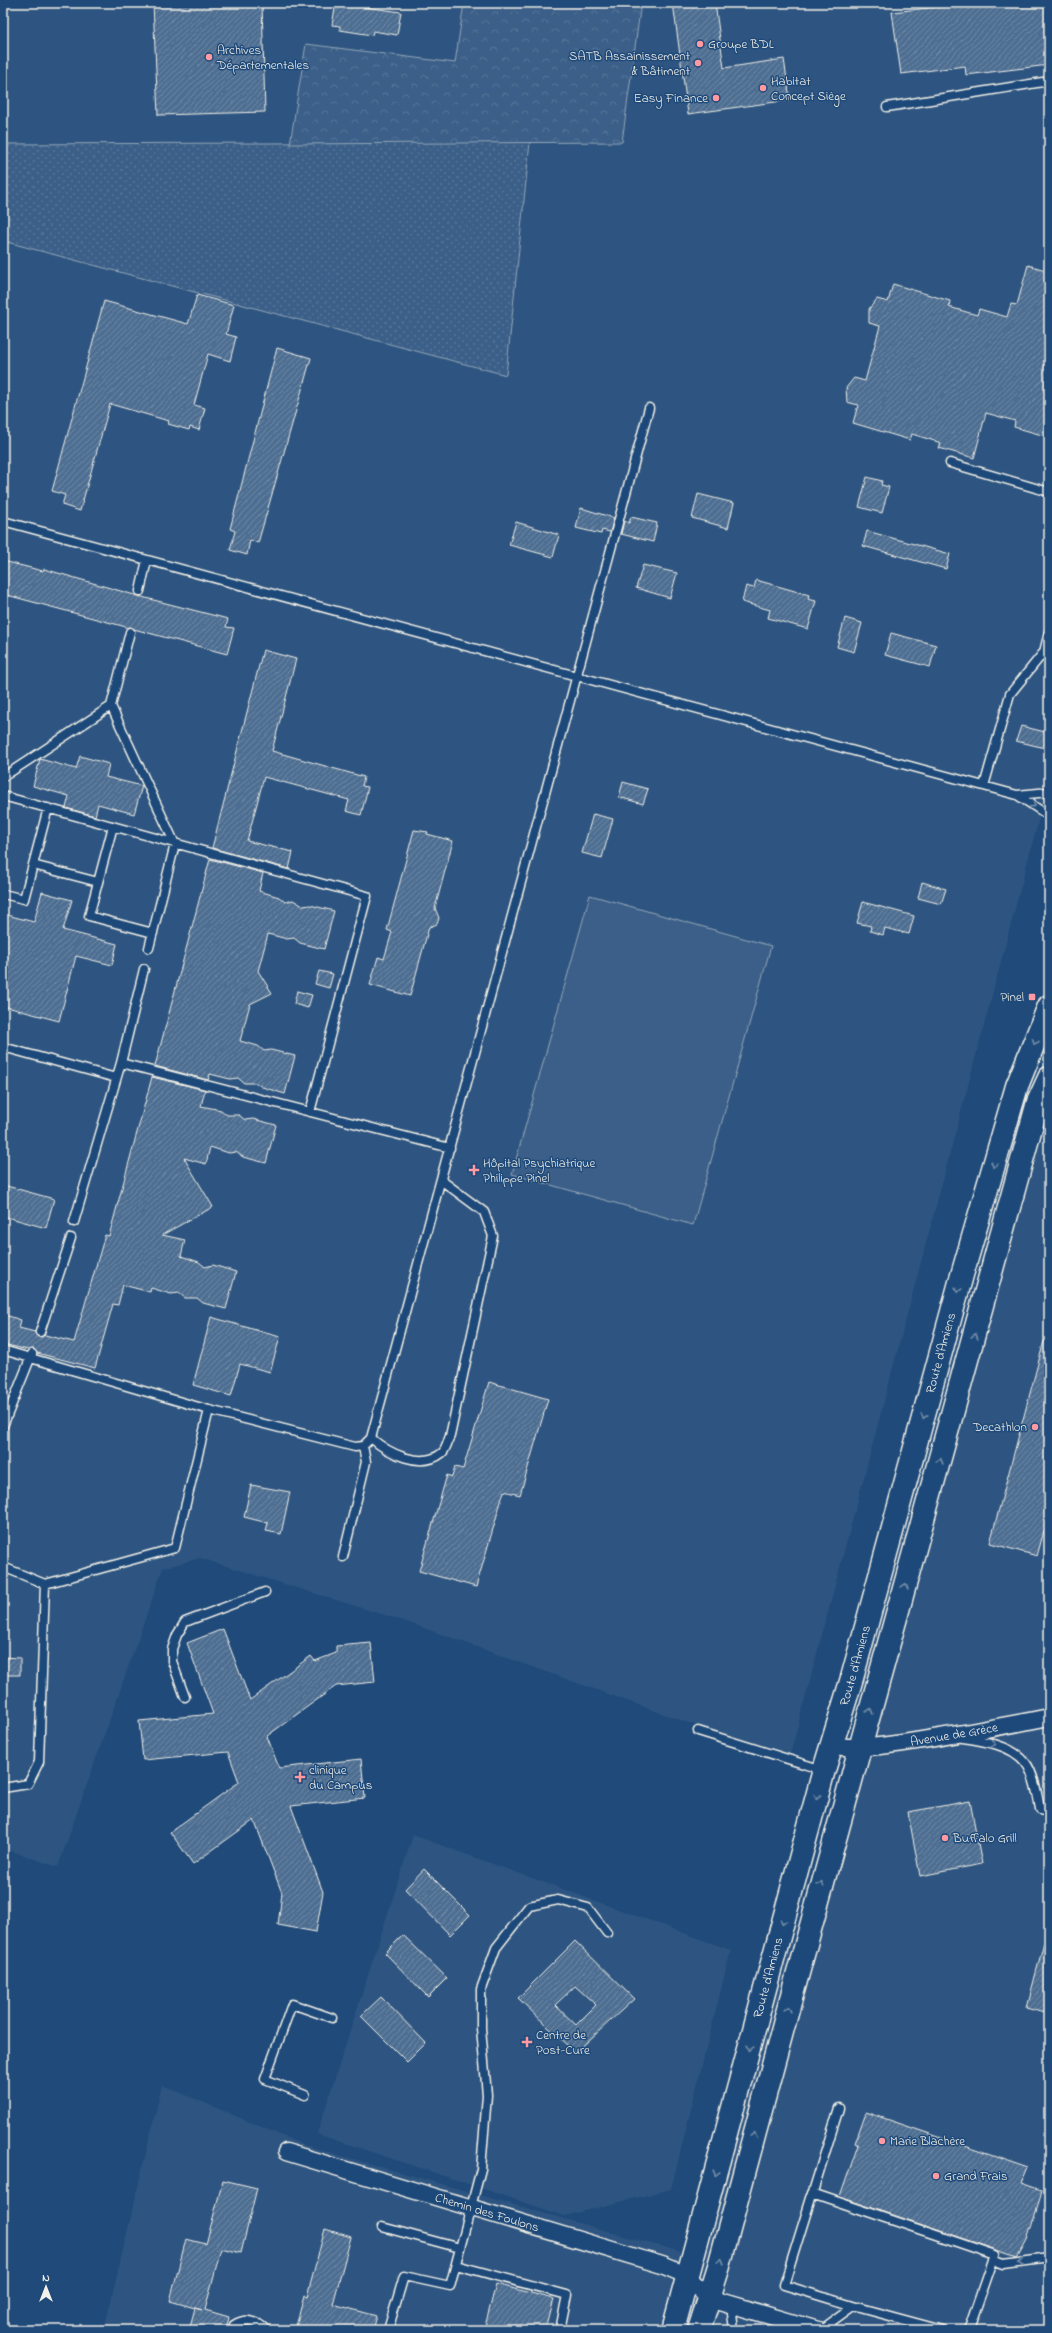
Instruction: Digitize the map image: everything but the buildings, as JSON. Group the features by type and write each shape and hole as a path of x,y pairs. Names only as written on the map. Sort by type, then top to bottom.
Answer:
{"main road":[{"name":"Route d'Amiens","path":"673,2330 686,2275 706,2210 824,1770 962,1275 1013,1101 1049,1006"},
{"name":"Route d'Amiens","path":"699,2330 1038,1102 1049,1078"}],"street":[{"name":"Avenue de Grèce","path":"831,1746 859,1749 954,1736 1049,1717"},
{"name":"Chemin des Foulons","path":"286,2152 470,2209 662,2265 686,2275"},
{"path":"686,2275 709,2298 819,2330"}],"lane":[{"path":"888,106 1049,81"},
{"path":"3,1350 31,1356 209,1410 355,1447 363,1446 371,1438 649,408"},
{"path":"950,463 1049,492"},
{"path":"3,521 1017,795 1049,816"},
{"path":"140,591 147,560"},
{"path":"130,632 111,706 176,844 149,948"},
{"path":"984,786 1010,694 1044,652 1049,632"},
{"path":"3,777 111,706"},
{"path":"1017,795 1049,792"},
{"path":"3,796 367,896 310,1112"},
{"path":"3,894 24,899 48,808"},
{"path":"113,826 89,916 153,934"},
{"path":"33,865 98,882"},
{"path":"74,1222 121,1063 144,969"},
{"path":"3,1047 116,1078"},
{"path":"121,1063 450,1148"},
{"path":"371,1438 385,1450 410,1458 430,1460 443,1452 450,1436 493,1236 484,1212 441,1180"},
{"path":"40,1332 71,1238"},
{"path":"3,1426 31,1356"},
{"path":"3,1567 45,1584 176,1548 209,1410"},
{"path":"343,1557 366,1462 363,1446"},
{"path":"3,1788 28,1784 39,1762 45,1584"},
{"path":"185,1697 172,1661 172,1648 184,1622 264,1592"},
{"path":"698,1731 824,1770"},
{"path":"954,1736 1000,1745 1026,1762 1037,1790 1040,1809 1049,1812"},
{"path":"388,2330 404,2276 450,2286 456,2265 481,2169 487,2095 481,2028 481,1989 496,1948 529,1906 558,1900 588,1908 607,1933"},
{"path":"305,2095 265,2079 292,2004 332,2018"},
{"path":"839,2108 784,2285 853,2306 942,2330"},
{"path":"812,2193 995,2256 969,2330"},
{"path":"382,2227 460,2248"},
{"path":"993,2260 1004,2264 1049,2258"},
{"path":"456,2265 567,2295 560,2330"},
{"path":"731,2304 734,2330"},
{"path":"819,2330 853,2306"},
{"path":"232,2330 234,2325 241,2321 253,2321 262,2325 266,2330"}],"shaded area":[{"path":"3,3 464,3 455,63 306,44 290,144 3,144"},
{"name":"Hôpital Psychiatrique Philippe Pinel","path":"641,3 1049,3 1049,781 789,1759 407,1622 200,1558 163,1568 58,1867 3,1848 3,241 506,375 530,142 622,142"},
{"path":"1049,1084 1049,2330 104,2330 162,2085 304,2145 698,2257"},
{"name":"Centre de Post-Cure","path":"413,1835 731,1950 671,2189 565,2216 317,2134"}],"green space":[{"path":"464,3 641,3 622,142 290,144 306,44 455,63"},
{"path":"530,142 506,375 3,241 3,144"},
{"path":"590,895 771,946 693,1225 512,1174"}],"place":[{"name":"Groupe BDL","path":"700,44"},
{"name":"Archives Départementales","path":"209,57"},
{"name":"SATB Assainissement & Bâtiment","path":"698,63"},
{"name":"Habitat Concept Siège","path":"763,88"},
{"name":"Easy Finance","path":"716,98"},
{"name":"Pinel","path":"1032,997"},
{"name":"Hôpital Psychiatrique Philippe Pinel","path":"474,1170"},
{"name":"Decathlon","path":"1035,1427"},
{"name":"clinique du Campus","path":"300,1777"},
{"name":"Buffalo Grill","path":"945,1838"},
{"name":"Centre de Post-Cure","path":"527,2042"},
{"name":"Marie Blachère","path":"882,2141"},
{"name":"Grand Frais","path":"936,2176"}]}
